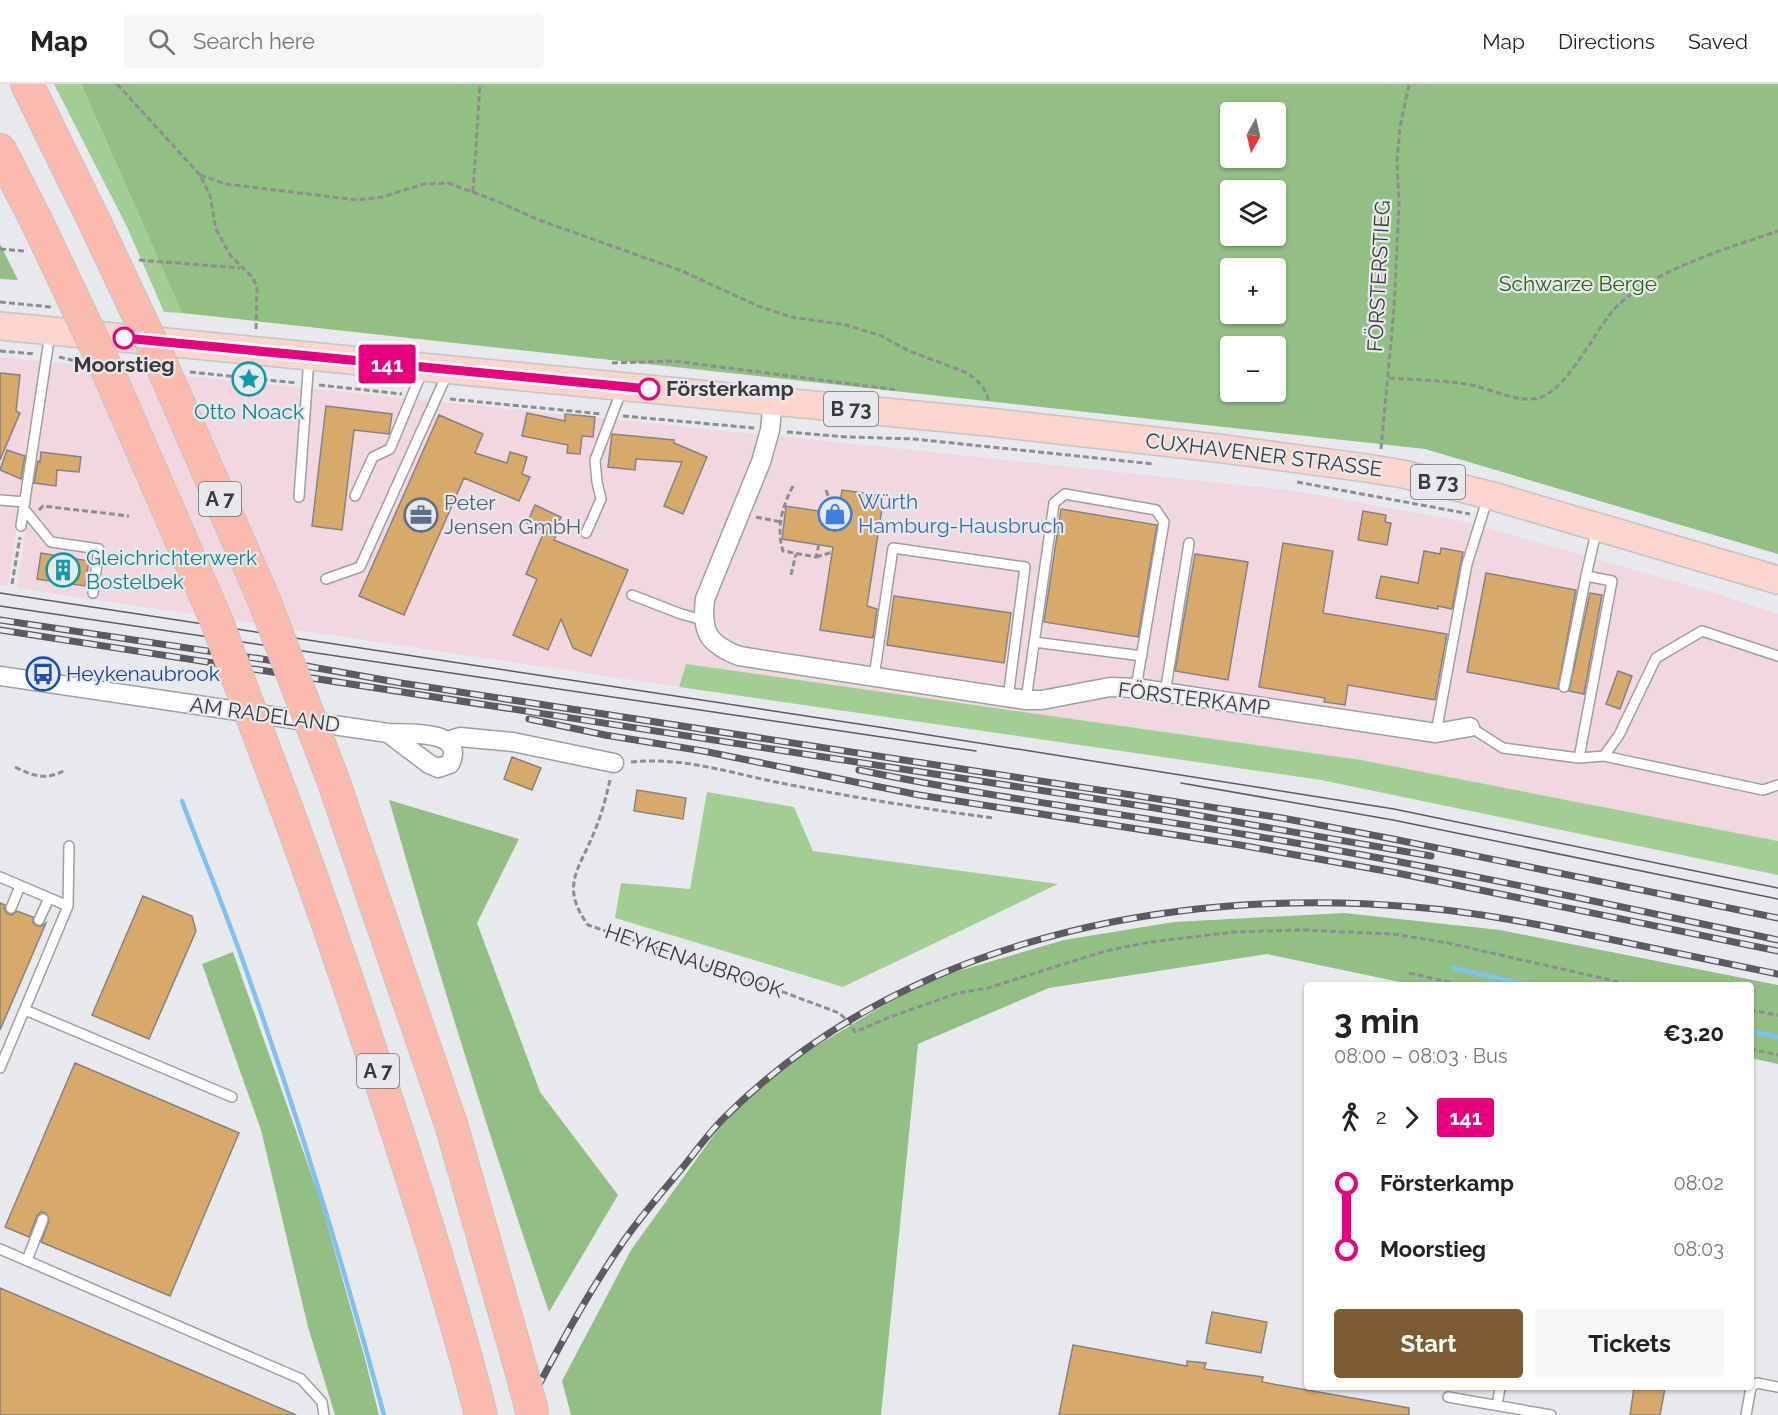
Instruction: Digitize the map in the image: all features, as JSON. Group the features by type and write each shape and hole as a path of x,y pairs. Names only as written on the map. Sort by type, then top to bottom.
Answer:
{"highway":[{"name":"A 7","path":"27,84 160,361 264,600 332,777 451,1124 533,1415"},
{"name":"A 7","path":"0,150 108,372 217,622 311,872 388,1102 424,1216 481,1415"}],"main road":[{"name":"B 73","path":"0,326 773,401"},
{"name":"CUXHAVENER STRASSE","path":"773,401 988,422 1216,448 1378,470 1486,506 1597,527 1778,580"}],"street":[{"path":"703,620 705,599 761,462 770,430 773,401"},
{"name":"FÖRSTERKAMP","path":"703,620 710,640 721,649 739,656 1017,699 1042,700 1110,687 1136,688 1436,733 1470,727"},
{"name":"AM RADELAND","path":"0,676 388,733 427,735 447,741 452,746 453,758 450,764 438,768 429,764 388,733"},
{"path":"447,741 460,737 513,742 614,764"}],"lane":[{"path":"21,526 51,331"},
{"path":"299,497 309,356"},
{"path":"355,496 373,457 390,449 436,368"},
{"path":"326,579 360,567 436,368"},
{"path":"586,532 601,499 595,460 622,386"},
{"path":"1017,699 1034,642 1054,503 1065,494 1156,510 1164,522 1136,688"},
{"path":"0,500 25,505"},
{"path":"25,505 31,518 51,542 99,549 93,593"},
{"path":"1436,733 1467,564 1486,506"},
{"path":"1564,687 1597,527"},
{"path":"1165,693 1189,543"},
{"path":"874,677 892,548 1025,567 1017,699"},
{"path":"1579,758 1612,581 1586,576"},
{"path":"632,595 703,620"},
{"path":"1604,756 1619,735 1656,658 1702,631 1778,656"},
{"path":"1034,642 1142,656"},
{"path":"1470,727 1503,748 1579,758 1604,756 1763,790 1778,785"},
{"path":"0,1068 68,906 69,846"},
{"path":"0,877 68,906"},
{"path":"11,908 20,886"},
{"path":"39,920 49,898"},
{"path":"24,1010 231,1097"},
{"path":"27,1260 44,1219"},
{"path":"0,1249 301,1379 322,1402 324,1415"},
{"path":"1754,1385 1757,1383 1778,1387"},
{"path":"1497,1405 1500,1390"},
{"path":"1746,1415 1750,1390"},
{"path":"1448,1396 1551,1415"}],"path":[{"path":"117,84 200,175 210,195 216,229 231,256 253,278 257,287 257,318 253,350"},
{"path":"473,192 480,84"},
{"name":"FÖRSTERSTIEG","path":"1378,470 1389,378 1398,216 1397,160 1400,127 1409,84"},
{"path":"200,175 226,184 357,200 382,197 424,184 448,183 539,220 682,271 758,306 791,317 846,325 882,336 909,351 965,372 981,384 987,392 990,404 988,422"},
{"path":"1389,378 1441,381 1473,386 1523,399 1537,398 1549,393 1562,382 1610,314 1624,299 1644,285 1675,270 1778,231"},
{"path":"0,249 14,250"},
{"path":"139,260 242,268"},
{"path":"0,302 32,305"},
{"path":"0,351 28,353"},
{"path":"770,430 848,437 914,439 1159,465"},
{"path":"1293,480 1305,484 1486,506"},
{"path":"793,486 783,507 779,538 783,551 816,557 832,552"},
{"path":"826,490 835,514"},
{"path":"31,518 43,506 129,516"},
{"path":"741,511 754,517 781,522"},
{"path":"12,584 21,526"},
{"path":"816,557 819,544"},
{"path":"791,575 796,554"},
{"path":"614,764 648,760 690,763 874,802 993,818"},
{"name":"HEYKENAUBROOK","path":"614,764 596,830 582,858 573,885 575,905 588,925 768,986 838,1013 849,1022 855,1032 958,993 988,988 1105,951 1202,935 1266,930 1338,930 1424,939 1618,982"},
{"path":"15,767 36,777 56,775 64,770"},
{"path":"1409,973 1448,982"},
{"path":"1754,1011 1778,1015"},
{"path":"1754,1050 1778,1055"}],"shaded area":[{"path":"0,357 1295,491 1467,522 1722,595 1778,614 1778,841 1361,760 686,664 679,687 17,588 26,528 17,527 8,586 0,585"}],"green space":[{"path":"54,84 81,84 182,313 164,312 127,227"},
{"name":"Schwarze Berge","path":"81,84 1778,84 1778,554 1425,449 182,313"},
{"path":"0,244 18,280 0,279"},
{"path":"686,664 1361,760 1778,841 1778,875 1321,780 679,687"},
{"path":"707,792 794,807 813,851 1058,884 843,987 615,918 621,883 690,889"},
{"path":"389,800 519,839 477,923 540,1092 618,1195 549,1312 466,1057"},
{"path":"1344,913 1500,930 1778,985 1778,1064 1754,1059 1754,982 1400,982 1267,954 1049,988 918,1044 881,1415 571,1415 562,1381 631,1250 726,1118 790,1062 924,981 1064,940 1174,922"},
{"path":"233,952 320,1199 379,1415 335,1415 308,1327 261,1130 202,964"}],"building":[{"path":"0,373 20,375 16,411 20,413 0,460"},
{"path":"326,406 392,414 389,434 354,430 342,530 312,526"},
{"path":"527,413 565,421 565,414 595,417 593,437 582,436 580,454 567,453 568,445 522,436"},
{"name":"Peter Jensen GmbH","path":"439,415 483,434 475,453 507,463 510,452 527,457 522,474 530,477 519,501 464,478 404,615 359,596"},
{"path":"612,434 674,440 674,443 707,457 683,514 664,506 682,462 636,459 635,470 608,467"},
{"path":"7,450 25,456 21,479 0,470"},
{"path":"41,452 81,457 79,472 57,470 56,486 34,483"},
{"path":"842,490 884,496 867,606 877,609 873,638 820,630 833,547 782,539 786,506 838,514"},
{"path":"535,505 561,517 553,535 527,523"},
{"path":"1061,509 1157,525 1138,637 1044,622"},
{"path":"1363,511 1386,515 1385,522 1391,523 1387,545 1358,540"},
{"path":"544,532 556,536 554,540 628,570 591,656 573,648 561,619 548,650 513,635 537,579 526,574"},
{"path":"1283,543 1333,551 1323,613 1447,634 1435,700 1348,685 1345,705 1324,702 1325,698 1259,687"},
{"path":"1441,548 1463,552 1452,609 1438,606 1438,609 1376,598 1381,576 1418,583 1424,551 1440,554"},
{"name":"Gleichrichterwerk Bostelbek","path":"41,553 89,561 85,586 37,579"},
{"path":"1195,554 1248,562 1228,680 1175,671"},
{"path":"1486,573 1576,590 1558,689 1467,672"},
{"path":"1590,593 1602,595 1584,694 1569,691"},
{"path":"894,596 1011,613 1004,663 887,645"},
{"path":"1618,671 1632,676 1620,709 1606,704"},
{"path":"512,757 541,768 532,790 504,779"},
{"path":"637,790 686,798 683,819 634,811"},
{"path":"143,896 192,916 196,931 149,1039 92,1015"},
{"path":"0,903 5,905 4,909 8,914 12,915 17,911 33,917 33,923 37,926 46,923 0,1030"},
{"path":"75,1063 239,1133 170,1296 41,1242 49,1221 46,1213 41,1212 37,1216 29,1237 5,1227"},
{"path":"0,1288 296,1415 0,1415"},
{"path":"1212,1312 1267,1322 1261,1353 1206,1343"},
{"path":"1073,1345 1187,1366 1187,1361 1206,1363 1204,1369 1263,1377 1262,1382 1409,1408 1409,1415 1059,1415"},
{"path":"1634,1390 1665,1390 1660,1415 1630,1415"}],"waterway":[{"path":"182,801 235,938 305,1145 354,1306 384,1415"},
{"path":"1453,968 1517,982"},
{"path":"1754,1032 1778,1037"}],"tram line":[{"path":"0,593 885,728 1394,809 1778,888"},
{"path":"0,606 976,751"},
{"path":"1181,783 1393,820 1778,899"}],"railway":[{"path":"0,620 1282,818 1778,918"},
{"path":"0,630 1155,808 1431,856"},
{"path":"529,719 605,735 703,751 919,795 1240,845 1397,873 1778,951"},
{"path":"859,770 1381,858 1778,940"},
{"path":"523,1415 583,1305 623,1242 720,1122 797,1056 875,1006 958,967 1046,938 1137,917 1229,906 1322,903 1414,907 1486,916 1557,928 1778,974"}],"bus line":[{"name":"141","path":"124,338 649,389"}],"place":[{"name":"Moorstieg","path":"124,338"},
{"name":"Otto Noack","path":"249,379"},
{"name":"Försterkamp","path":"649,389"},
{"name":"Würth Hamburg-Hausbruch","path":"835,514"},
{"name":"Peter Jensen GmbH","path":"421,515"},
{"name":"Gleichrichterwerk Bostelbek","path":"63,570"},
{"name":"Heykenaubrook","path":"43,674"}]}
